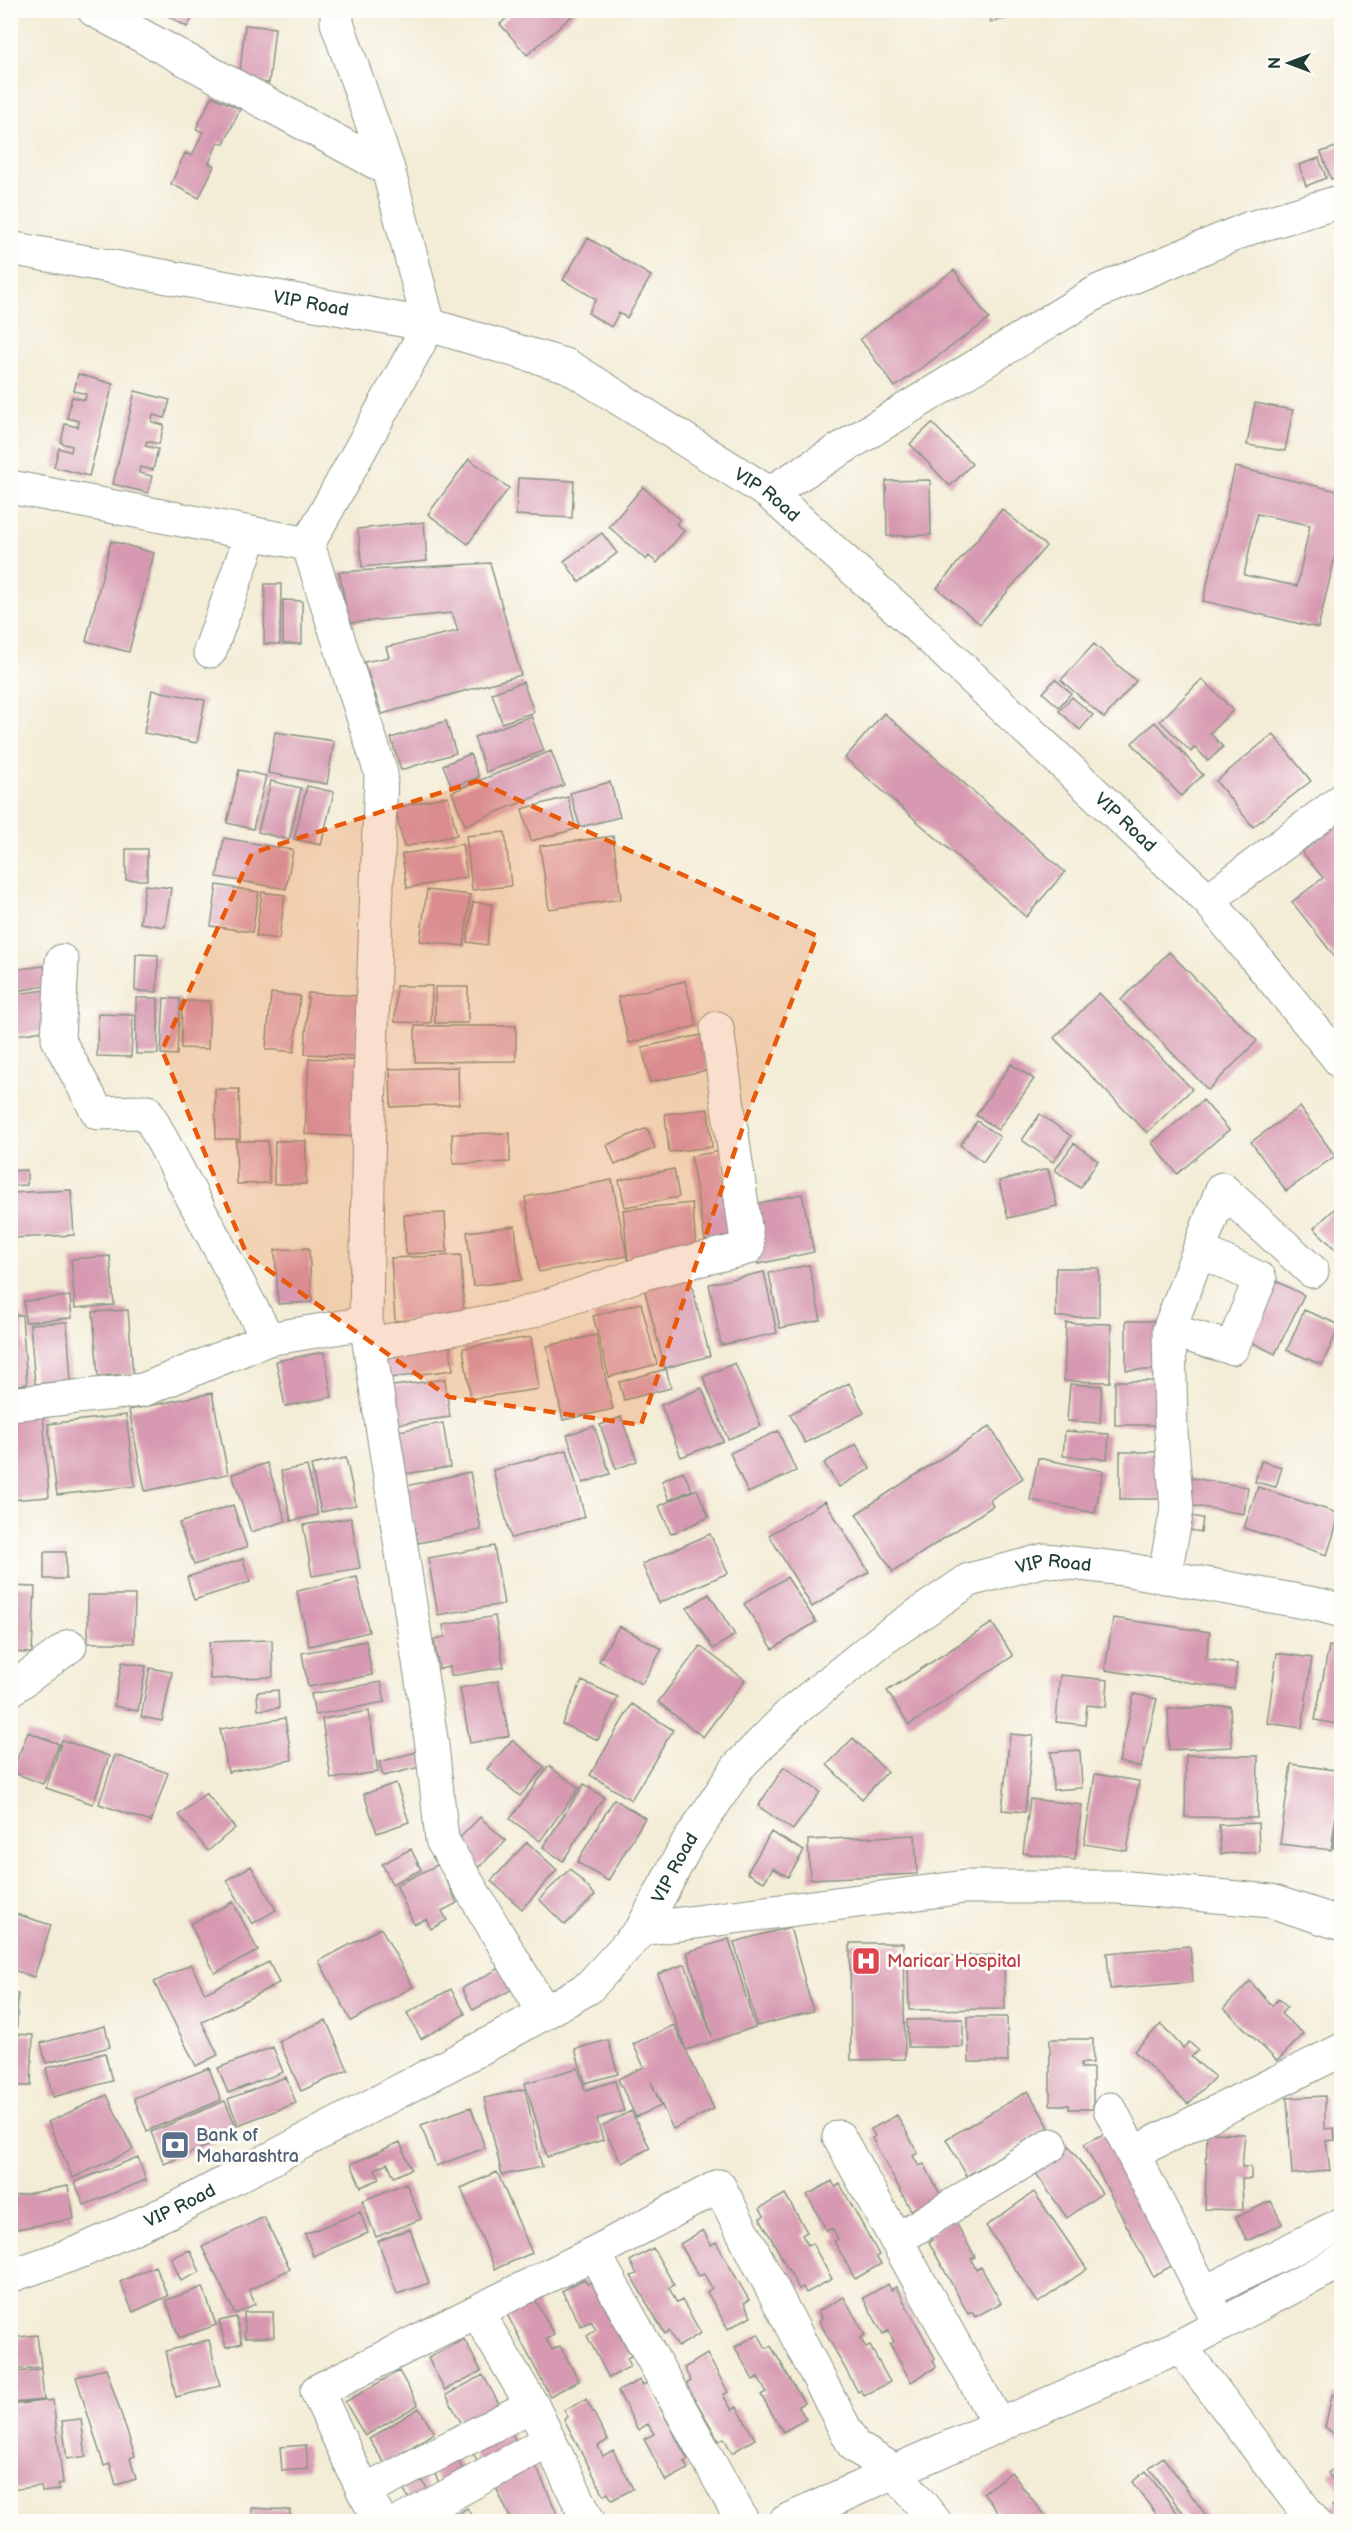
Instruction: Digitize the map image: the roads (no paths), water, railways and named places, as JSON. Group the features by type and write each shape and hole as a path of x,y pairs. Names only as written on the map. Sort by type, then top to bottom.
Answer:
{"main road":[{"path":"94,10 388,169"},
{"path":"337,10 337,23 388,169 429,325 308,544 381,773 369,1110 368,1334 432,1745 441,1840 544,2012"},
{"path":"769,493 1099,291 1250,228 1341,201"},
{"name":"VIP Road","path":"10,248 429,325 568,366 769,493 929,637 1208,900 1341,1063"},
{"path":"10,487 308,544"},
{"path":"210,651 252,533"},
{"path":"1208,900 1341,800"},
{"path":"62,961 58,1039 93,1104 98,1113 147,1112 268,1339"},
{"path":"10,1404 143,1390 268,1339 368,1334 514,1317 644,1274 748,1248 717,1028"},
{"path":"1164,1576 1177,1510 1171,1432 1169,1330 1222,1189 1312,1271"},
{"path":"1169,1330 1232,1348 1260,1279 1199,1250"},
{"name":"VIP Road","path":"10,2276 82,2251 181,2206 500,2038 588,1988 642,1929 686,1846 738,1767 791,1713 893,1631 969,1580 1045,1560 1124,1569 1320,1605 1341,1611"},
{"path":"10,1690 70,1646"},
{"path":"642,1929 965,1887 1118,1887 1271,1901 1341,1924"},
{"path":"1133,2153 1341,2050"},
{"path":"1110,2109 1220,2325"},
{"path":"839,2137 999,2425"},
{"path":"896,2240 1051,2145"},
{"path":"381,2522 364,2492 317,2391 477,2313 719,2186 854,2446 895,2471 935,2522"},
{"path":"1204,2293 1341,2224"},
{"path":"594,2253 743,2522"},
{"path":"785,2522 895,2471 1180,2346 1341,2261"},
{"path":"477,2313 532,2405 589,2522"},
{"path":"1180,2346 1314,2522"},
{"path":"364,2492 532,2405"},
{"path":"400,2522 549,2441"}],"place":[{"name":"Maricar Hospital","path":"866,1961"},
{"name":"Bank of Maharashtra","path":"175,2145"}]}
